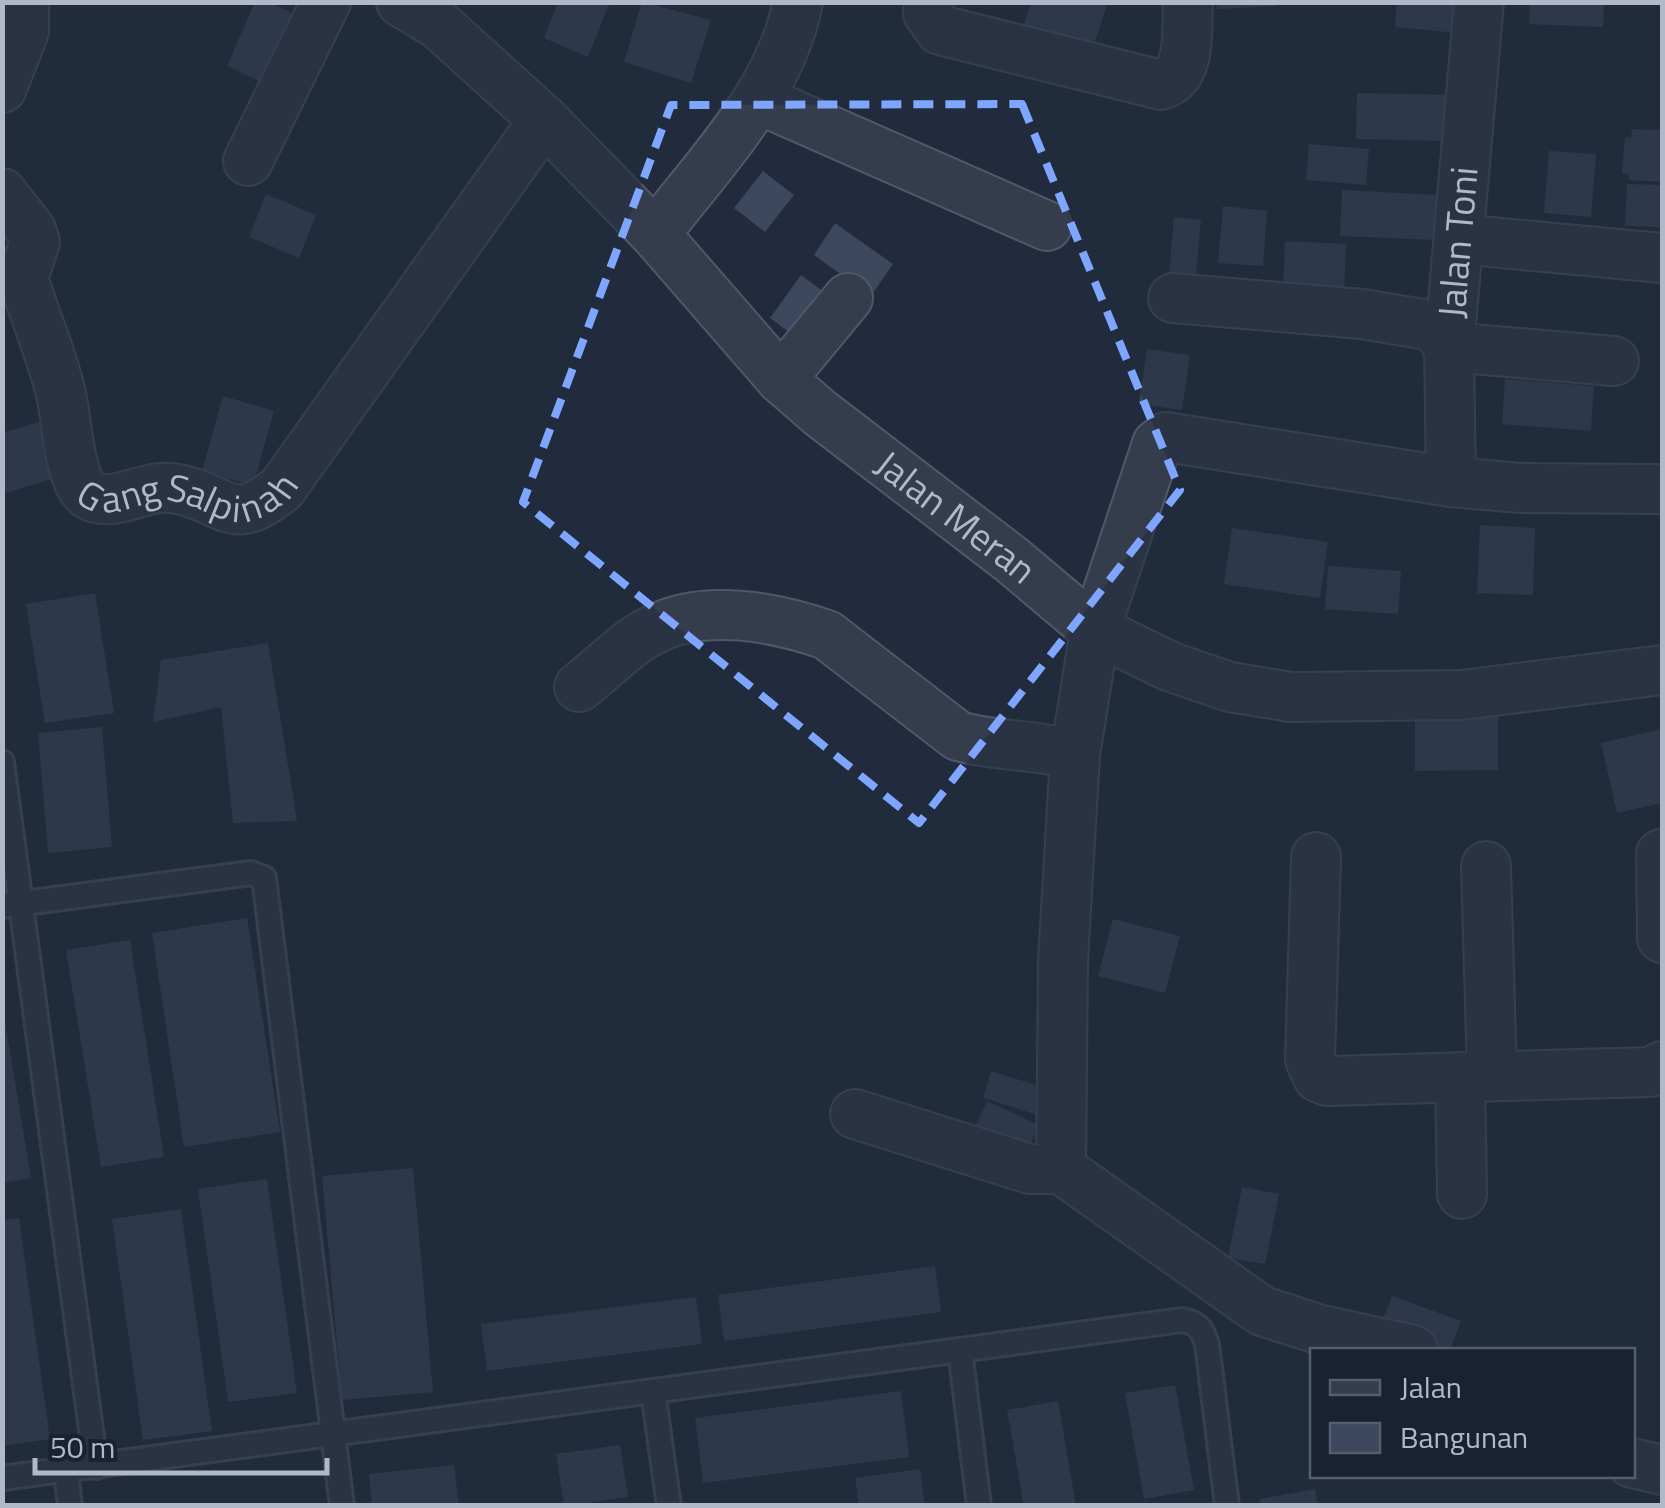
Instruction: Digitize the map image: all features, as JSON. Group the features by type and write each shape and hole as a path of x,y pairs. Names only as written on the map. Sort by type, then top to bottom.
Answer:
{"street":[{"path":"2,88 24,30 24,2"},
{"path":"248,162 326,2"},
{"path":"655,234 758,100 791,37 798,2"},
{"path":"930,2 928,14 940,30 1161,85 1172,81 1184,64 1188,2"},
{"name":"Jalan Toni","path":"1451,482 1449,346 1479,2"},
{"name":"Jalan Meran","path":"428,10 544,120 655,234 781,379 1095,630 1186,672 1230,687 1290,697 1462,695 1662,670"},
{"path":"758,100 1047,226"},
{"name":"Gang Salpinah","path":"2,194 34,236 36,248 23,278 60,391 73,465 82,488 91,498 108,500 154,486 181,489 227,509 247,510 267,501 282,488 544,120"},
{"path":"1459,238 1662,258"},
{"path":"781,379 848,298"},
{"path":"1173,298 1362,314 1434,326 1449,346 1614,362"},
{"path":"1060,1170 1063,961 1075,754 1095,630 1161,439 1172,436 1451,482 1520,488 1662,490"},
{"path":"580,688 648,632 674,620 727,615 802,626 827,635 958,736 1075,754"},
{"path":"1661,854 1662,938"},
{"path":"1316,858 1312,1070 1318,1077 1328,1081 1651,1072 1662,1066"},
{"path":"1462,1194 1476,1076 1486,866"},
{"path":"854,1114 1030,1168 1060,1170 1262,1311 1321,1330 1404,1348"},
{"path":"1635,1464 1662,1470"}],"lane":[{"path":"2,762 12,904 96,1467"},
{"path":"12,904 251,873 264,878 342,1506"},
{"path":"2,1478 1182,1320 1194,1322 1207,1344 1226,1506"},
{"path":"960,1350 979,1506"},
{"path":"653,1391 669,1506"},
{"path":"66,1471 70,1506"}],"highlighted area":[{"path":"1022,104 1180,490 919,823 523,502 671,105"}],"building":[{"path":"255,2 268,2 299,16 268,85 227,66"},
{"path":"558,2 610,2 588,57 544,38"},
{"path":"642,2 711,20 691,83 624,62"},
{"path":"1031,2 1107,5 1087,66 1018,43"},
{"path":"1216,2 1276,2 1277,6 1217,9"},
{"path":"1397,2 1470,2 1468,34 1395,27"},
{"path":"1530,2 1604,2 1603,27 1529,24"},
{"path":"1357,93 1453,95 1451,141 1356,139"},
{"path":"1632,129 1662,130 1662,182 1629,180 1629,174 1622,173 1625,137 1631,138"},
{"path":"1309,144 1369,149 1366,185 1306,180"},
{"path":"1549,151 1596,154 1591,217 1544,213"},
{"path":"763,171 794,195 765,232 734,208"},
{"path":"1627,184 1662,185 1662,227 1625,226"},
{"path":"1342,190 1438,195 1436,240 1340,236"},
{"path":"266,194 316,215 299,258 249,237"},
{"path":"1223,206 1267,211 1263,266 1218,263"},
{"path":"1174,217 1201,220 1196,277 1169,275"},
{"path":"835,223 893,264 871,296 814,255"},
{"path":"1285,241 1346,244 1344,298 1283,295"},
{"path":"801,275 828,295 797,338 770,318"},
{"path":"1147,349 1190,355 1182,410 1139,404"},
{"path":"1505,379 1594,386 1591,431 1502,424"},
{"path":"223,396 274,411 253,486 202,471"},
{"path":"49,419 65,475 2,494 2,433"},
{"path":"1480,525 1535,528 1533,595 1477,593"},
{"path":"1232,528 1328,542 1320,598 1224,584"},
{"path":"1328,566 1401,571 1398,614 1325,609"},
{"path":"95,593 114,713 45,723 26,604"},
{"path":"268,643 297,821 233,823 221,707 153,722 161,660"},
{"path":"1498,715 1498,770 1415,771 1415,716"},
{"path":"102,727 112,847 48,853 38,733"},
{"path":"1662,729 1662,803 1617,813 1601,743"},
{"path":"247,918 280,1132 184,1147 152,933"},
{"path":"1113,919 1180,936 1165,993 1098,976"},
{"path":"130,940 164,1157 101,1167 66,950"},
{"path":"5,1022 31,1178 2,1183 2,1023"},
{"path":"991,1071 1049,1089 1041,1116 983,1098"},
{"path":"987,1101 1039,1125 1025,1156 973,1132"},
{"path":"413,1168 433,1392 342,1400 322,1176"},
{"path":"267,1179 297,1393 228,1402 198,1189"},
{"path":"1242,1187 1279,1194 1265,1264 1228,1258"},
{"path":"181,1209 212,1431 143,1440 112,1219"},
{"path":"19,1218 50,1439 2,1446 2,1220"},
{"path":"935,1266 941,1312 724,1341 718,1295"},
{"path":"1392,1296 1461,1321 1451,1348 1433,1348 1379,1329"},
{"path":"696,1297 702,1344 487,1371 481,1324"},
{"path":"1175,1385 1194,1490 1144,1499 1125,1393"},
{"path":"901,1391 909,1457 703,1483 695,1418"},
{"path":"1058,1401 1076,1506 1024,1506 1007,1410"},
{"path":"620,1445 628,1497 564,1506 556,1454"},
{"path":"454,1465 459,1506 372,1506 369,1474"},
{"path":"920,1469 925,1506 859,1506 855,1478"},
{"path":"1315,1489 1318,1506 1261,1506 1260,1499"}]}
